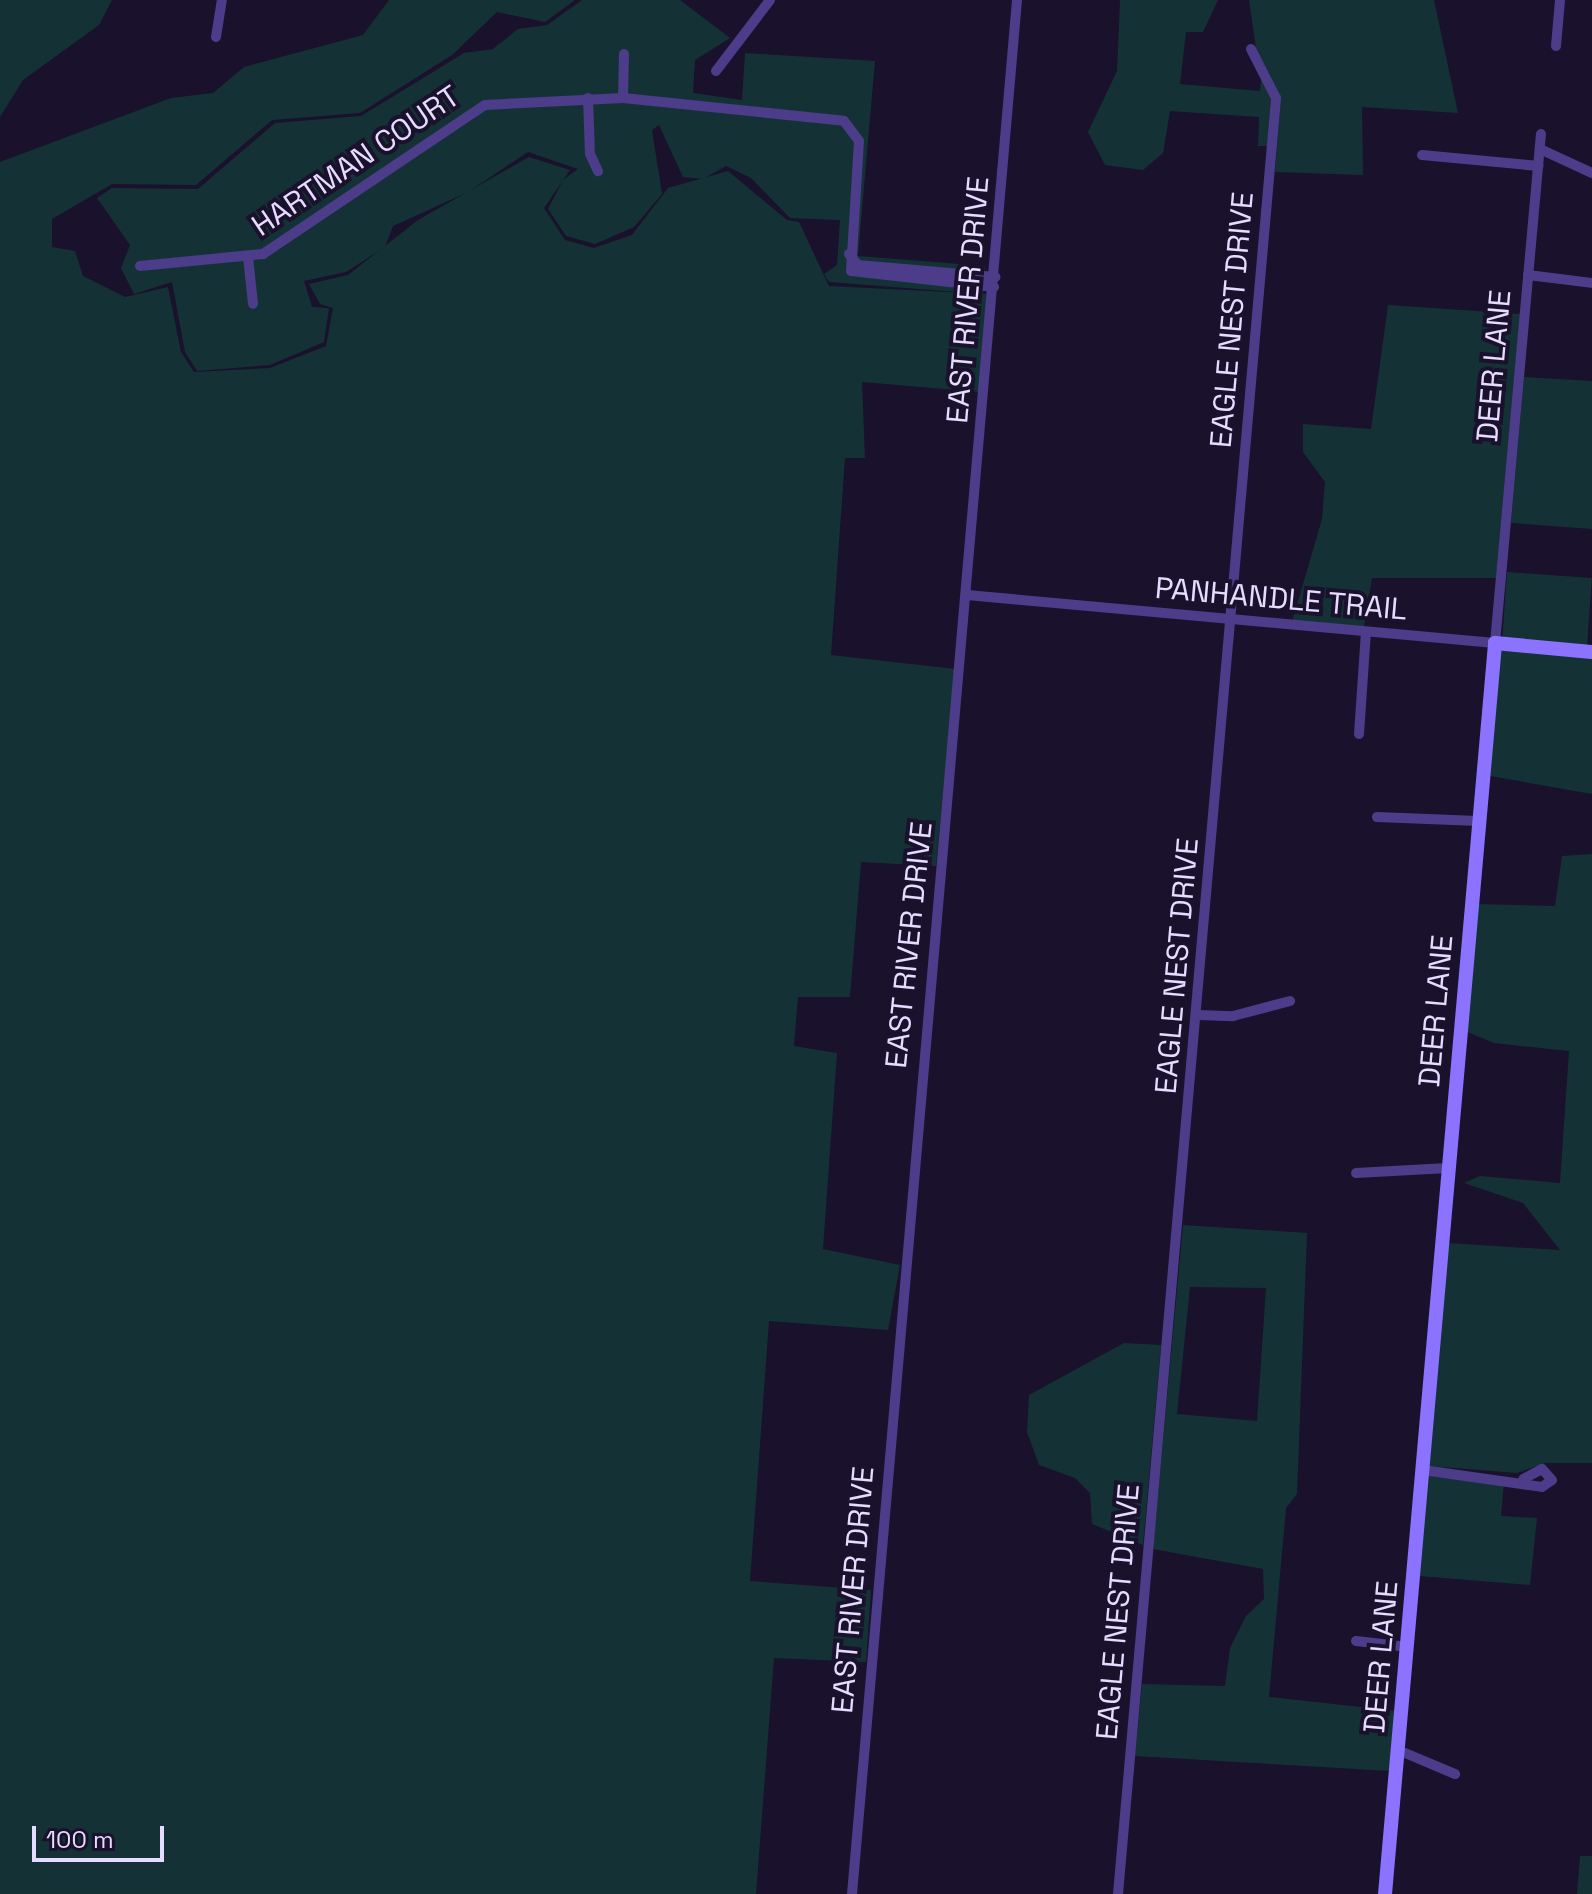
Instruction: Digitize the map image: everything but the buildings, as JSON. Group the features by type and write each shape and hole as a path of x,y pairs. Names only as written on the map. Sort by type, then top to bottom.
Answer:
{"street":[{"path":"216,37 222,0"},
{"path":"716,71 770,0"},
{"name":"EAST RIVER DRIVE","path":"852,1894 1017,0"},
{"path":"1556,46 1560,0"},
{"name":"EAGLE NEST DRIVE","path":"1118,1894 1198,1015 1276,98 1251,49"},
{"path":"623,98 624,54"},
{"path":"588,98 598,171"},
{"name":"HARTMAN COURT","path":"140,266 248,257 276,246 468,112 504,101 623,98 849,124 859,141 849,252 857,275 994,282"},
{"name":"DEER LANE","path":"1385,1894 1541,134"},
{"path":"1540,149 1592,173"},
{"path":"1422,155 1538,166"},
{"path":"248,257 253,304"},
{"path":"1528,275 1592,283"},
{"name":"PANHANDLE TRAIL","path":"967,595 1231,623 1592,652"},
{"path":"1359,734 1366,632"},
{"path":"1377,817 1478,821"},
{"path":"1198,1015 1233,1016 1290,1001"},
{"path":"1356,1173 1448,1168"},
{"path":"1423,1470 1523,1479"},
{"path":"1356,1641 1408,1647"},
{"path":"1398,1750 1455,1774"}],"green space":[{"path":"0,0 112,0 99,25 23,80 0,117"},
{"path":"389,0 575,0 545,22 497,12 452,55 360,113 272,120 196,185 112,184 52,219 52,247 75,251 83,276 125,297 168,287 181,352 194,372 270,368 326,346 333,308 320,304 309,284 348,275 418,220 529,157 570,170 544,208 565,240 594,248 632,235 668,188 728,171 787,220 799,222 829,286 987,294 980,392 862,382 865,458 845,458 831,655 955,669 936,866 861,862 850,997 798,997 794,1046 837,1053 823,1249 900,1265 888,1330 769,1321 750,1581 871,1590 866,1662 774,1658 756,1894 0,1894 0,162 171,98 213,93 244,67 363,35"},
{"path":"582,0 680,0 730,38 695,60 693,93 742,100 745,53 875,61 858,256 985,266 983,294 829,282 824,274 837,265 840,220 790,218 751,178 726,166 703,179 683,177 659,125 652,130 662,194 634,227 595,244 566,236 548,209 563,180 578,169 528,152 468,192 393,226 385,247 346,272 304,281 312,307 329,308 324,342 270,365 197,371 185,352 172,282 134,294 121,268 130,245 97,198 112,188 198,189 275,123 361,116 464,53 493,49 518,29 547,25"},
{"path":"1120,0 1218,0 1203,32 1186,32 1180,84 1260,91 1262,70 1271,98 1267,146 1258,146 1259,117 1170,111 1163,153 1143,170 1105,165 1088,132 1117,71"},
{"path":"1249,0 1434,0 1458,113 1362,107 1363,175 1275,172 1281,97 1256,48"},
{"path":"1388,305 1520,314 1496,578 1372,578 1364,627 1292,622 1322,519 1325,482 1303,452 1303,424 1371,429"},
{"path":"1524,377 1592,381 1592,529 1511,523"},
{"path":"1507,572 1592,578 1587,645 1502,639"},
{"path":"1500,647 1592,657 1592,794 1490,776"},
{"path":"1592,854 1592,1463 1545,1463 1517,1473 1429,1466 1448,1243 1560,1250 1523,1203 1464,1183 1480,1176 1560,1183 1569,1051 1494,1043 1465,1031 1476,904 1555,906 1562,856"},
{"path":"1183,1225 1307,1233 1297,1494 1286,1508 1269,1697 1397,1711 1391,1771 1135,1756 1142,1684 1225,1686 1230,1648 1246,1616 1264,1599 1263,1569 1153,1549","holes":["1190,1287 1266,1288 1257,1421 1177,1414"]},
{"path":"1124,1343 1161,1345 1143,1545 1092,1524 1090,1493 1075,1478 1039,1465 1027,1432 1029,1395"},
{"path":"1428,1475 1504,1482 1501,1516 1537,1518 1530,1585 1419,1576"},
{"path":"1580,1856 1592,1856 1592,1894 1577,1894"}]}
